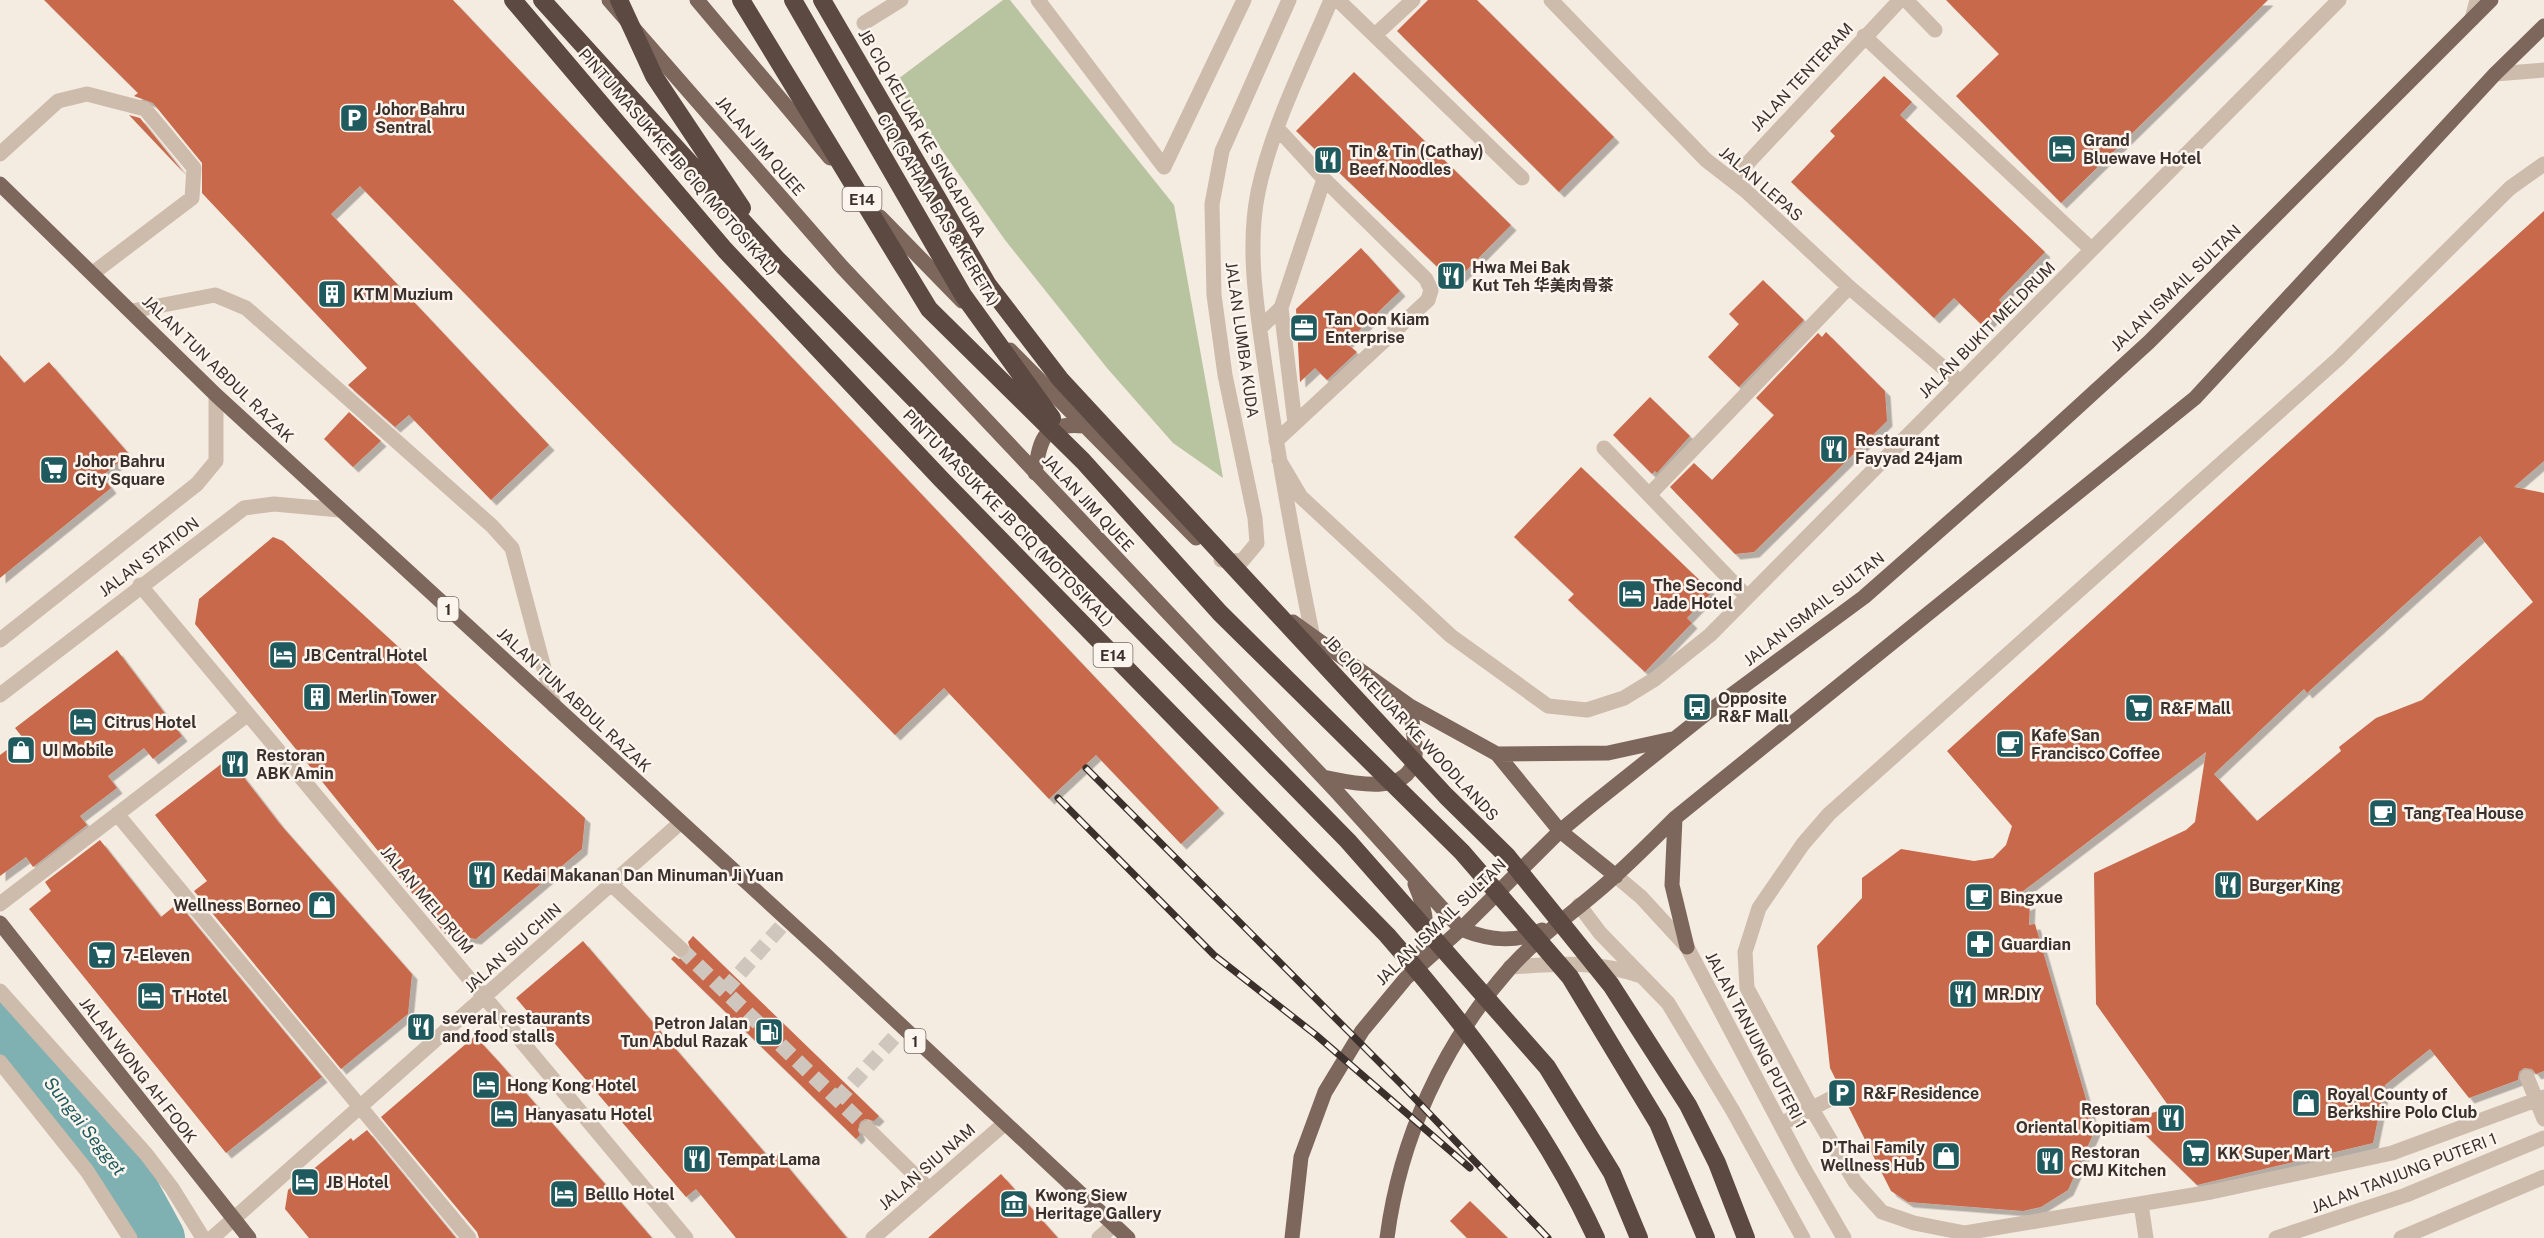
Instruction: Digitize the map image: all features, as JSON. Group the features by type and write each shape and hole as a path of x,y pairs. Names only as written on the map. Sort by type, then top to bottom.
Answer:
{"highway":[{"name":"PINTU MASUK KE JB CIQ (MOTOSIKAL)","path":"513,0 725,250 951,489 1395,944 1455,1013 1513,1092 1575,1191 1596,1238"},
{"name":"E14","path":"542,0 777,259 1348,841 1426,928 1547,1067 1612,1173 1639,1238"},
{"name":"E14","path":"618,0 654,76 777,259"},
{"name":"E14","path":"741,0 929,309 1083,461 1220,613 1462,852 1570,977 1658,1124 1706,1238"},
{"name":"CIQ (SAHAJA BAS & KERETA)","path":"794,0 963,295 1083,461"},
{"name":"JB CIQ KELUAR KE SINGAPURA","path":"822,0 988,285"},
{"name":"JB CIQ KELUAR KE WOODLANDS","path":"988,285 1060,379 1446,796 1508,856 1555,912 1611,985 1688,1105 1717,1164 1746,1238"}],"main road":[{"name":"JALAN JIM QUEE","path":"609,0 842,267 1323,777 1461,929 1482,938 1521,938 1539,932 1579,905"},
{"path":"697,0 888,227 1218,560 1313,638 1410,706 1497,754 1560,831 1616,876"},
{"name":"JALAN ISMAIL SULTAN","path":"1292,1238 1301,1157 1325,1092 1362,1030 1419,964 1461,929 1560,831 1676,738 1864,597 2023,457 2149,342 2491,0"},
{"path":"1387,1238 1391,1208 1413,1126 1438,1070 1457,1039 1510,967 1579,905 1616,876 1675,818 2195,398 2495,74 2544,26"},
{"name":"JALAN TUN ABDUL RAZAK","path":"0,184 216,394 340,510 1128,1238"},
{"path":"1035,473 1039,448 1045,434 1066,424 1085,426"},
{"path":"1323,777 1362,784 1386,783 1403,778 1415,760 1410,706"},
{"path":"1497,754 1608,753 1676,738"},
{"path":"1675,818 1672,885 1687,947"},
{"path":"1410,873 1426,915 1427,939 1419,964"},
{"name":"JALAN WONG AH FOOK","path":"0,923 249,1238"}],"street":[{"path":"864,23 901,0"},
{"path":"1038,0 1164,167 1244,0"},
{"name":"JALAN LUMBA KUDA","path":"1218,560 1242,561 1257,543 1255,518 1225,375 1214,295 1212,204 1222,151 1289,0"},
{"name":"JALAN LUMBA KUDA","path":"1313,638 1276,441 1260,328 1252,246 1258,192 1278,129 1331,0"},
{"path":"1338,0 1522,178"},
{"path":"1375,35 1413,0"},
{"name":"JALAN LEPAS","path":"1551,0 1690,144 1849,287 1960,382"},
{"name":"JALAN BUKIT MELDRUM","path":"1655,679 1710,635 2339,0"},
{"path":"2472,19 2477,0"},
{"path":"1900,1 1935,30"},
{"name":"JALAN TENTERAM","path":"1732,180 1864,36 1900,1"},
{"path":"1864,36 2091,249"},
{"path":"2495,74 2544,70"},
{"path":"0,154 58,101 87,94 145,109 194,168 192,198 93,273"},
{"path":"1276,441 1428,300 1431,290 1426,279 1324,179 1278,129"},
{"path":"2540,1099 2391,1153 2211,1192 1965,1233 1914,1223 1882,1212 1855,1182 1812,1109 1747,988 1745,951 1759,908 1803,843 1829,814 2337,358 2510,188 2544,164"},
{"path":"1295,423 1281,308 1324,179"},
{"path":"1649,495 1849,287"},
{"path":"132,312 215,295 246,308 492,526 512,548 554,706"},
{"path":"1260,328 1281,308"},
{"name":"JALAN STATION","path":"0,640 197,484 216,460 216,394"},
{"path":"1604,448 1747,597"},
{"name":"JALAN LUMBA KUDA","path":"1279,460 1301,497 1451,636 1548,706 1587,710 1624,698 1655,679"},
{"name":"JALAN STATION","path":"0,695 140,585 244,508 274,504 340,510"},
{"name":"JALAN MELDRUM","path":"140,585 686,1238"},
{"path":"0,904 248,714"},
{"path":"117,814 470,1238"},
{"name":"JALAN SIU CHIN","path":"212,1238 681,823"},
{"name":"JALAN TANJUNG PUTERI 1","path":"1616,876 1641,897 1687,947 1781,1124 1845,1238"},
{"path":"611,884 681,949"},
{"path":"1579,905 1600,933 1644,976 1668,1004 1733,1111 1803,1238"},
{"path":"1510,967 1579,962 1612,966 1644,976"},
{"path":"0,991 146,1154 172,1188 203,1238"},
{"path":"0,1062 87,1171 130,1238"},
{"path":"2528,1077 2540,1099 2544,1119"},
{"path":"1781,1124 1842,1093"},
{"name":"JALAN SIU NAM","path":"873,1238 1004,1124"},
{"path":"867,1128 929,1190"},
{"name":"JALAN TANJUNG PUTERI 1","path":"2276,1238 2293,1236 2406,1195 2544,1138"},
{"path":"2401,1238 2544,1177"},
{"path":"2140,1204 2146,1238"},
{"path":"1099,1238 1114,1225"}],"green space":[{"path":"1003,0 1010,0 1174,205 1223,478 1173,443 1107,368 1005,240 894,82"}],"building":[{"path":"44,0 453,0 1219,808 1181,844 1096,755 1049,799 944,688 895,735 360,186 331,214 549,445 491,500 409,415 395,427 348,385 367,368 202,193 202,163 153,103 134,96 138,93"},
{"path":"1428,0 1477,0 1614,137 1559,192 1397,31"},
{"name":"Grand Bluewave Hotel","path":"1946,0 2268,0 2061,203 1956,96 1999,54"},
{"path":"1354,72 1511,225 1454,283 1296,131"},
{"path":"1884,76 1912,102 1900,115 2045,252 1999,300 2005,306 1984,327 1954,298 1934,318 1791,182 1835,136 1830,131"},
{"path":"129,115 140,118 184,173"},
{"name":"R&F Mall","path":"2544,211 2544,461 2514,487 2544,493 2544,1071 2536,1074 2532,1069 2524,1068 2519,1072 2518,1080 2469,1098 2430,1049 2385,1085 2373,1143 2197,1185 2129,1119 2170,1108 2096,1004 2094,873 2186,830 2195,822 2206,752 2014,898 2020,907 2030,903 2029,925 2035,924 2095,1130 2068,1190 2041,1207 2023,1211 1908,1202 1891,1191 1846,1102 1850,1098 1851,1089 1847,1085 1838,1084 1830,1068 1817,946 1862,898 1862,878 1901,849 1974,861 1993,858 2006,845 2012,826 1947,751","holes":["2480,536 2533,602 2422,700 2376,718 2339,747 2341,751 2257,821 2214,774 2304,689 2307,693"]},
{"path":"1361,248 1400,291 1346,343 1357,352 1327,380 1315,368 1300,382 1296,309"},
{"path":"1763,280 1804,320 1739,387 1708,357 1739,324 1729,314"},
{"path":"1826,332 1885,391 1887,421 1754,552 1735,554 1670,487 1694,463 1712,480 1774,415 1756,398 1818,333 1822,337"},
{"name":"Johor Bahru City Square","path":"0,355 24,383 49,362 129,454 102,476 111,488 0,578"},
{"path":"1650,397 1690,436 1657,473 1655,471 1652,474 1613,435"},
{"path":"349,412 381,441 353,467 324,439"},
{"path":"1581,467 1712,592 1687,618 1692,623 1645,672 1568,600 1574,594 1514,537"},
{"path":"273,537 283,541 585,818 582,849 476,939 445,934 195,624 199,599"},
{"path":"117,650 182,736 153,759 144,748 108,776 117,788 80,816 87,825 33,867 26,857 0,876 0,755 23,738 15,728"},
{"path":"229,758 280,824 412,974 408,1014 341,1069 194,891 207,881 155,815"},
{"path":"100,840 161,917 178,903 322,1077 226,1153 29,909 51,891 45,882"},
{"name":"Petron Jalan Tun Abdul Razak","path":"693,936 879,1116 874,1121 865,1119 860,1122 858,1130 860,1135 856,1139 671,959 674,956 679,959 688,956 691,951 688,942"},
{"path":"583,941 771,1160 778,1155 847,1238 736,1238 696,1189 686,1197 516,998"},
{"path":"475,1036 652,1238 479,1238 477,1232 381,1117"},
{"path":"367,1130 456,1238 309,1238 285,1209 288,1190 351,1138 353,1141"},
{"path":"1001,1174 1058,1238 928,1238 954,1215"},
{"path":"1470,1201 1508,1238 1467,1238 1450,1221"}],"waterway":[{"name":"Sungai Segget","path":"0,1021 66,1097 118,1163 159,1238"}],"tunnel":[{"path":"725,990 787,920"},
{"path":"681,949 867,1128"},
{"path":"837,1100 902,1029"}],"railway":[{"path":"1086,768 1402,1085 1548,1238"},
{"path":"1058,798 1214,955 1316,1035 1470,1168"}],"place":[{"name":"Johor Bahru Sentral","path":"354,118"},
{"name":"Grand Bluewave Hotel","path":"2062,149"},
{"name":"Tin & Tin (Cathay) Beef Noodles","path":"1328,160"},
{"name":"Hwa Mei Bak Kut Teh 华美肉骨茶","path":"1451,276"},
{"name":"KTM Muzium","path":"332,294"},
{"name":"Tan Oon Kiam Enterprise","path":"1304,328"},
{"name":"Restaurant Fayyad 24jam","path":"1834,449"},
{"name":"Johor Bahru City Square","path":"54,470"},
{"name":"The Second Jade Hotel","path":"1632,594"},
{"name":"JB Central Hotel","path":"283,655"},
{"name":"Merlin Tower","path":"317,697"},
{"name":"Opposite R&F Mall","path":"1697,707"},
{"name":"R&F Mall","path":"2139,708"},
{"name":"Citrus Hotel","path":"83,722"},
{"name":"Kafe San Francisco Coffee","path":"2010,744"},
{"name":"UI Mobile","path":"21,750"},
{"name":"Restoran ABK Amin","path":"235,764"},
{"name":"Tang Tea House","path":"2383,813"},
{"name":"Kedai Makanan Dan Minuman Ji Yuan","path":"482,875"},
{"name":"Burger King","path":"2228,885"},
{"name":"Bingxue","path":"1979,897"},
{"name":"Wellness Borneo","path":"322,905"},
{"name":"Guardian","path":"1980,944"},
{"name":"7-Eleven","path":"102,955"},
{"name":"MR.DIY","path":"1963,994"},
{"name":"T Hotel","path":"151,996"},
{"name":"several restaurants and food stalls","path":"421,1027"},
{"name":"Petron Jalan Tun Abdul Razak","path":"769,1032"},
{"name":"Hong Kong Hotel","path":"486,1085"},
{"name":"R&F Residence","path":"1842,1093"},
{"name":"Royal County of Berkshire Polo Club","path":"2306,1103"},
{"name":"Hanyasatu Hotel","path":"504,1114"},
{"name":"Restoran Oriental Kopitiam","path":"2171,1118"},
{"name":"KK Super Mart","path":"2196,1153"},
{"name":"D'Thai Family Wellness Hub","path":"1946,1156"},
{"name":"Tempat Lama","path":"697,1159"},
{"name":"Restoran CMJ Kitchen","path":"2050,1161"},
{"name":"JB Hotel","path":"305,1182"},
{"name":"Belllo Hotel","path":"564,1194"},
{"name":"Kwong Siew Heritage Gallery","path":"1014,1204"}]}
